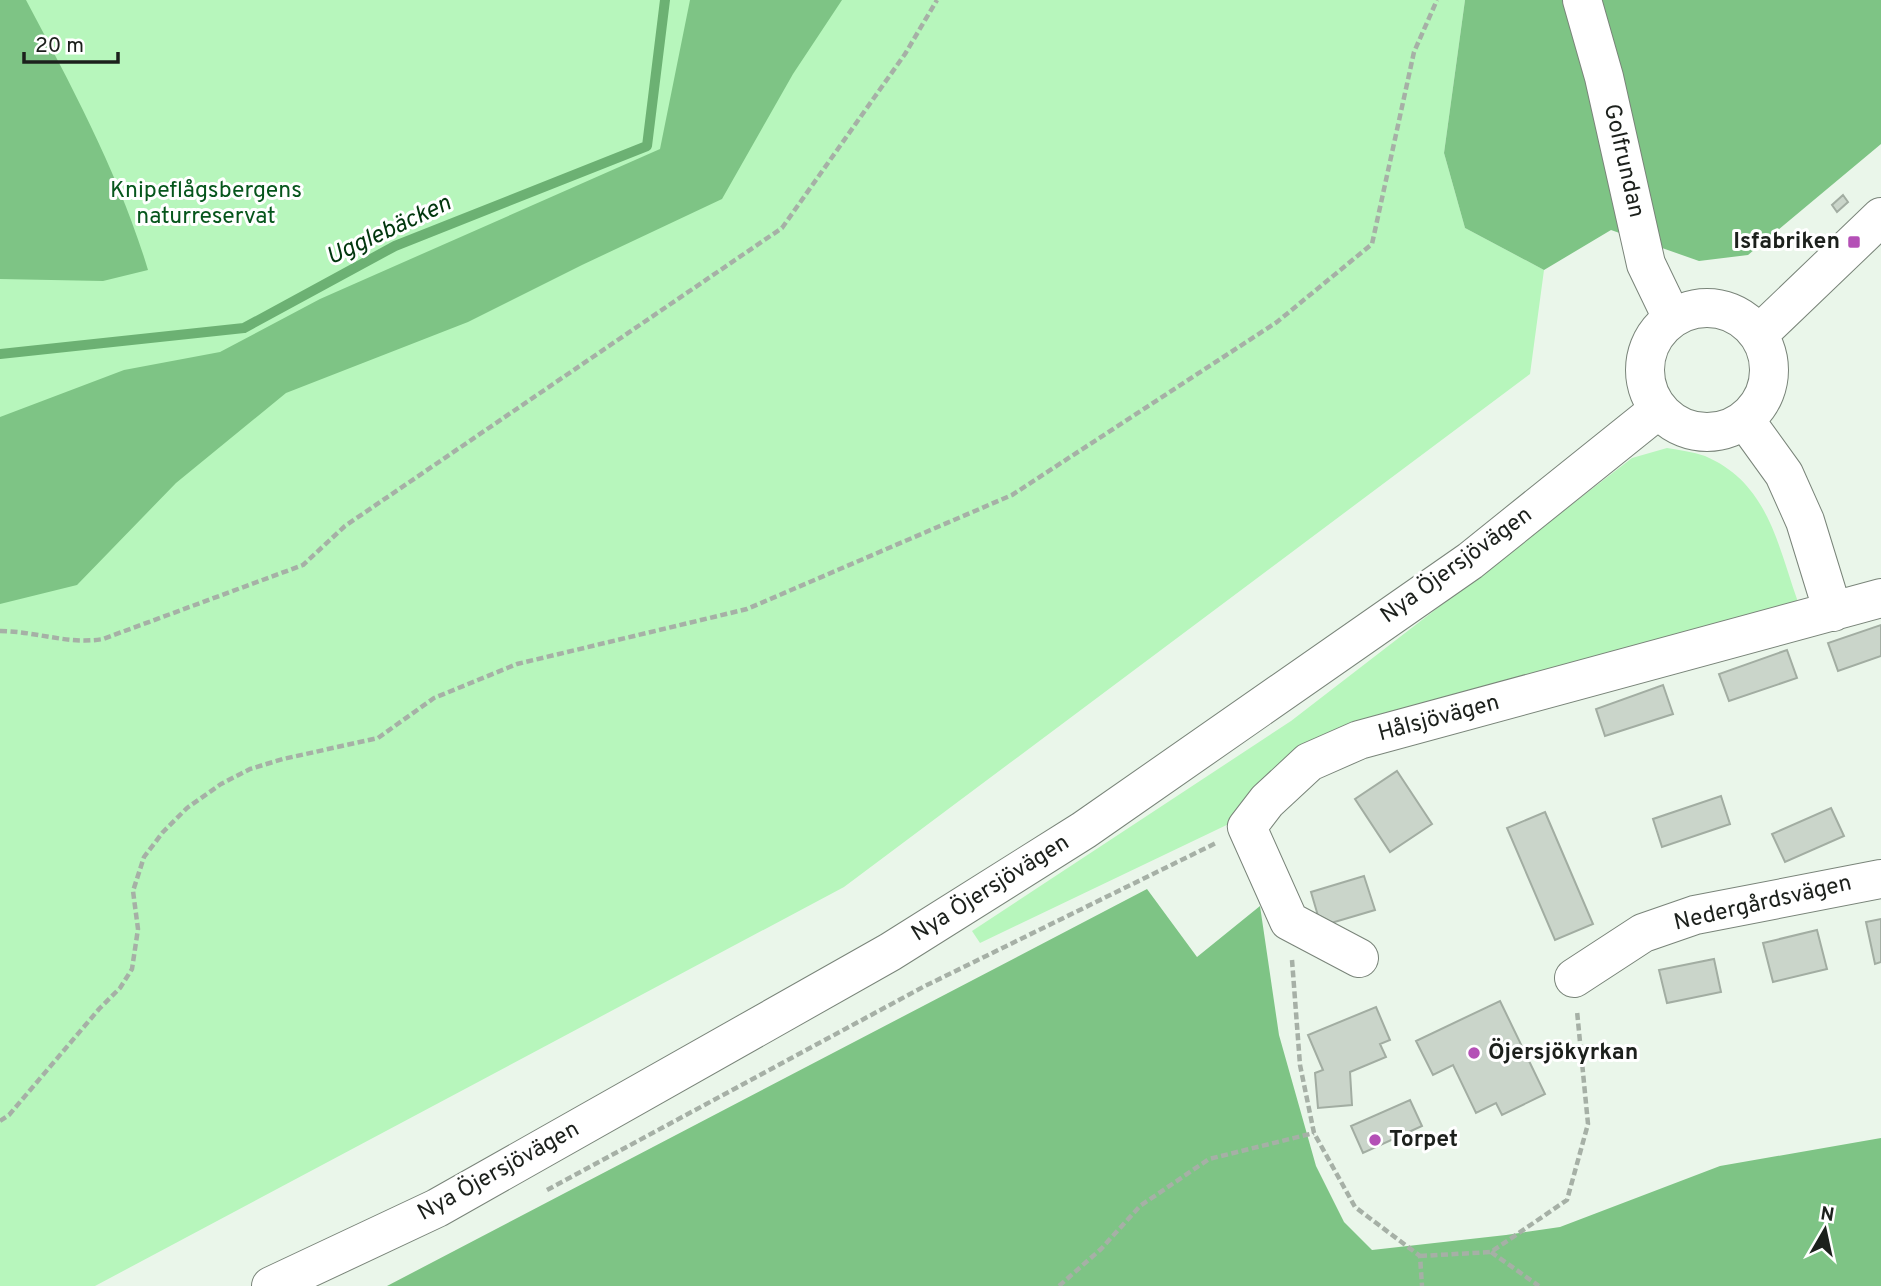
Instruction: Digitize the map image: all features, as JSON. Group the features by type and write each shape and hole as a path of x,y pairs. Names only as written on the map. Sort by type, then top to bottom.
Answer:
{"street":[{"name":"Golfrundan","path":"1582,0 1604,77 1646,264 1672,318"},
{"path":"1759,334 1881,217"},
{"path":"1694,309 1718,309 1741,317 1759,334 1768,352 1768,389 1759,407 1745,420 1724,431 1700,433 1677,425 1658,410 1649,396 1645,361 1659,330 1672,318 1694,309"},
{"name":"Nya Öjersjövägen","path":"271,1286 449,1201 890,952 1084,830 1470,561 1658,410"},
{"path":"1745,420 1784,474 1805,521 1833,612"},
{"name":"Hålsjövägen","path":"1247,827 1267,801 1309,762 1359,740 1881,598"},
{"path":"1247,827 1289,921 1359,958"},
{"name":"Nedergårdsvägen","path":"1574,978 1643,933 1695,915 1881,878"}],"path":[{"path":"0,631 25,632 75,642 103,639 303,565 345,526 782,229 905,54 937,0"},
{"path":"0,1121 9,1115 120,988 132,969 138,929 133,891 144,857 163,832 187,808 221,784 250,769 283,759 378,738 434,698 517,664 747,609 1012,495 1277,322 1372,244 1414,52 1437,0"},
{"path":"536,1195 923,987 1247,827"},
{"path":"1289,921 1300,1065 1314,1133 1355,1207 1420,1256 1491,1252 1567,1200 1588,1124 1574,978"},
{"path":"1059,1286 1101,1249 1140,1206 1209,1160 1314,1133"},
{"path":"1491,1252 1539,1286"},
{"path":"1420,1256 1422,1286"}],"green space":[{"name":"Knipeflågsbergens naturreservat","path":"0,0 1465,0 1444,153 1465,228 1544,270 1530,374 844,887 95,1286 0,1286"},
{"path":"0,0 26,0 109,166 124,200 148,270 103,281 0,279"},
{"path":"690,0 842,0 793,74 722,199 468,322 286,393 176,483 77,585 0,604 0,417 124,370 220,352 320,299 660,149"},
{"path":"1465,0 1881,0 1881,144 1748,255 1699,261 1611,230 1544,270 1465,228 1444,153"},
{"path":"1667,448 1705,456 1743,482 1767,517 1798,602 1334,732 1235,821 980,943 972,931 1291,721 1632,458"},
{"path":"1147,889 1197,957 1260,906 1279,1035 1316,1166 1344,1222 1372,1250 1560,1227 1720,1166 1881,1138 1881,1286 387,1286"}],"building":[{"path":"1843,195 1848,202 1837,212 1832,205"},
{"path":"1881,625 1881,656 1838,671 1828,643"},
{"path":"1787,650 1797,678 1729,701 1719,674"},
{"path":"1663,685 1673,714 1605,736 1596,709"},
{"path":"1397,771 1432,824 1390,852 1355,799"},
{"path":"1721,796 1730,824 1662,847 1653,819"},
{"path":"1831,808 1844,836 1785,862 1772,834"},
{"path":"1545,812 1593,924 1555,940 1507,828"},
{"path":"1364,876 1375,910 1321,926 1311,892"},
{"path":"1881,919 1881,962 1875,964 1866,922"},
{"path":"1817,930 1827,969 1773,982 1763,943"},
{"path":"1714,959 1721,992 1667,1003 1659,970"},
{"name":"Öjersjökyrkan","path":"1500,1001 1545,1094 1502,1115 1496,1103 1476,1113 1453,1065 1433,1075 1416,1041"},
{"path":"1376,1007 1390,1040 1380,1044 1386,1057 1350,1072 1352,1105 1318,1108 1315,1073 1323,1070 1308,1035"},
{"name":"Torpet","path":"1410,1100 1422,1126 1363,1153 1351,1126"}],"waterway":[{"name":"Ugglebäcken","path":"0,354 244,328 395,246 647,146 665,0"}],"place":[{"name":"Isfabriken","path":"1854,242"},
{"name":"Öjersjökyrkan","path":"1474,1053"},
{"name":"Torpet","path":"1375,1140"}]}
